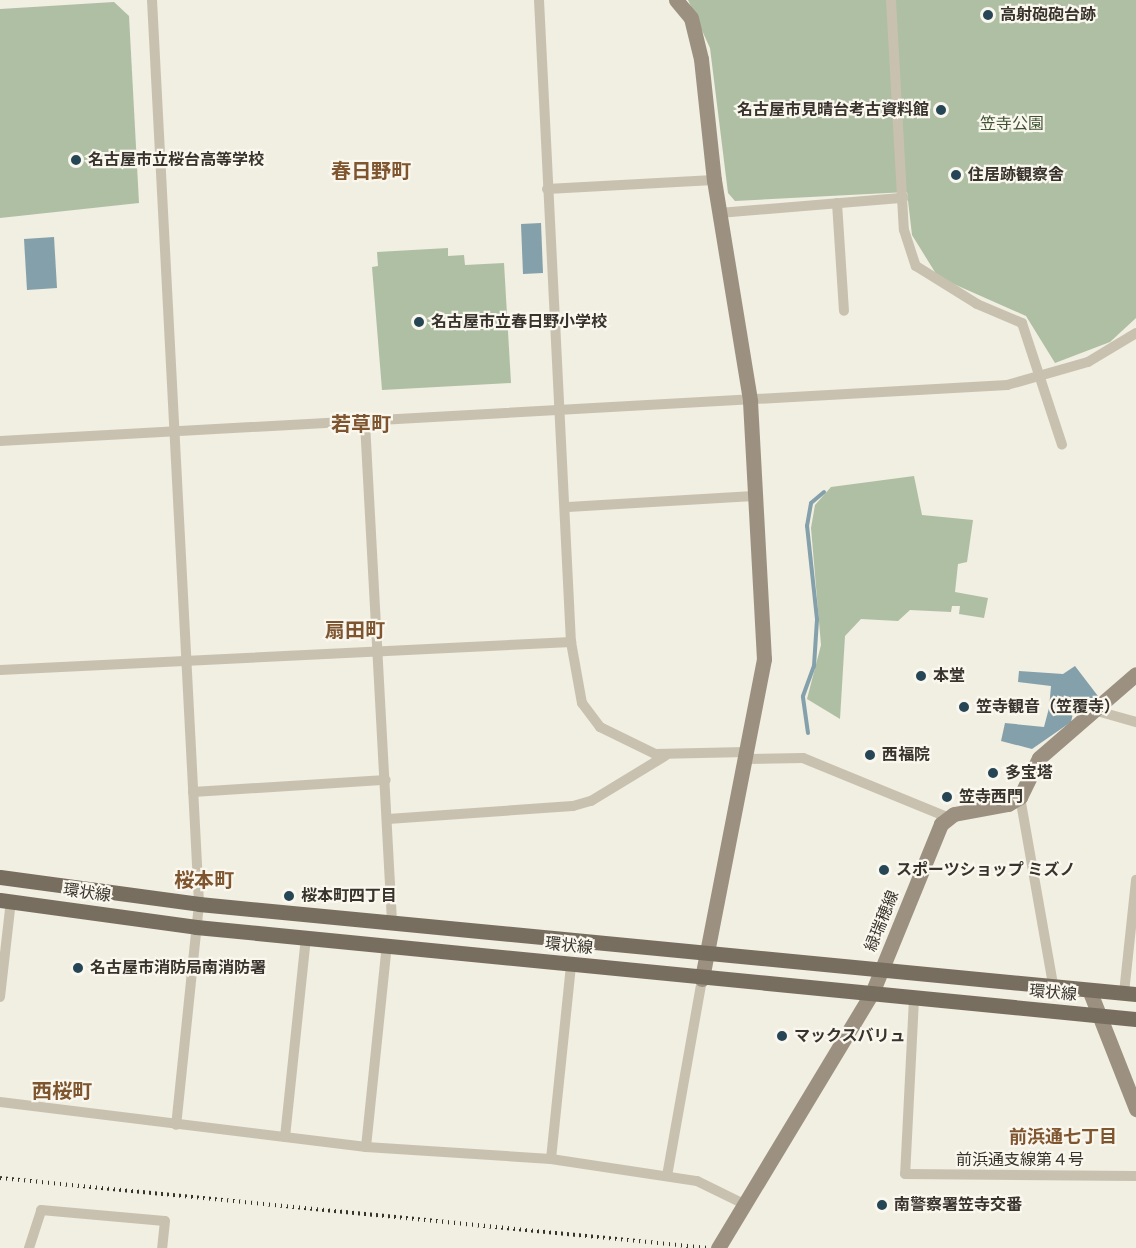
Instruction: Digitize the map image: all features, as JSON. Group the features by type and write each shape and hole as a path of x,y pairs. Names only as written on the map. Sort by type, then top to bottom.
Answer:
{"main road":[{"name":"環状線","path":"0,877 199,904 882,969 1054,990 1130,994"},
{"name":"環状線","path":"5,900 196,927 306,936 702,979 1136,1018"}],"street":[{"path":"152,0 199,904 176,1125"},
{"path":"539,0 558,412 568,507 572,642 582,703 600,727 629,744 666,756 803,758 947,817 1020,797"},
{"path":"667,1176 702,979 764,659 750,401 714,180 701,59 691,18 676,0"},
{"path":"891,0 904,230 916,266 977,304 1022,323 1062,445"},
{"path":"547,189 714,180"},
{"path":"719,213 903,198"},
{"path":"837,203 844,311"},
{"path":"0,441 175,430 365,423 1007,385 1088,362 1136,333"},
{"path":"365,423 392,922"},
{"path":"568,507 754,496"},
{"path":"0,670 185,663 572,642"},
{"path":"1054,990 1020,797 1039,758 1097,711 1136,674"},
{"path":"1097,711 1136,722"},
{"path":"388,819 573,806 666,756"},
{"path":"193,792 386,780"},
{"name":"緑瑞穂線","path":"718,1248 823,1083 872,993 947,817"},
{"path":"1130,994 1136,880"},
{"path":"0,997 5,900"},
{"path":"285,1137 306,936"},
{"path":"366,1146 387,945"},
{"path":"551,1159 571,964"},
{"path":"1090,992 1095,1015 1136,1109"},
{"name":"前浜通支線第４号","path":"914,999 905,1174 1136,1176"},
{"path":"0,1102 176,1125 366,1146 551,1159 697,1180 744,1204"},
{"path":"29,1248 40,1210 165,1221 162,1248"}],"green space":[{"name":"笠寺公園","path":"688,0 1136,0 1136,318 1110,342 1055,363 1026,316 938,277 912,235 907,192 735,201 728,193 710,48"},
{"path":"114,2 129,16 139,203 0,218 0,9"},
{"path":"448,248 448,256 464,255 465,265 504,263 511,383 382,390 372,267 378,266 377,252"},
{"path":"914,476 922,515 973,520 967,562 958,564 955,592 988,598 984,618 959,614 960,606 952,606 951,612 910,610 898,621 861,619 845,636 840,719 807,699 821,645 811,528 815,505 831,487"}],"water":[{"path":"541,223 543,273 523,274 521,224"},
{"path":"54,237 57,288 27,290 24,239"},
{"path":"1075,666 1101,700 1086,710 1074,709 1071,722 1032,749 1001,741 1005,723 1044,727 1049,708 1051,686 1018,682 1019,671 1063,674"}],"waterway":[{"path":"808,733 803,696 814,666 817,619 807,526 811,503 824,492"}],"railway":[{"path":"0,1178 709,1248"}],"place":[{"name":"高射砲砲台跡","path":"988,15"},
{"name":"名古屋市見晴台考古資料館","path":"941,110"},
{"name":"名古屋市立桜台高等学校","path":"76,160"},
{"name":"住居跡観察舎","path":"956,175"},
{"name":"名古屋市立春日野小学校","path":"419,322"},
{"name":"本堂","path":"921,676"},
{"name":"笠寺観音（笠覆寺）","path":"964,707"},
{"name":"西福院","path":"870,755"},
{"name":"多宝塔","path":"993,773"},
{"name":"笠寺西門","path":"947,797"},
{"name":"スポーツショップ ミズノ","path":"884,870"},
{"name":"桜本町四丁目","path":"289,896"},
{"name":"名古屋市消防局南消防署","path":"78,968"},
{"name":"マックスバリュ","path":"782,1036"},
{"name":"南警察署笠寺交番","path":"882,1205"}],"district":[{"name":"春日野町","path":"371,171"},
{"name":"若草町","path":"361,424"},
{"name":"扇田町","path":"355,630"},
{"name":"桜本町","path":"204,880"},
{"name":"西桜町","path":"62,1091"},
{"name":"前浜通七丁目","path":"1063,1137"}]}
